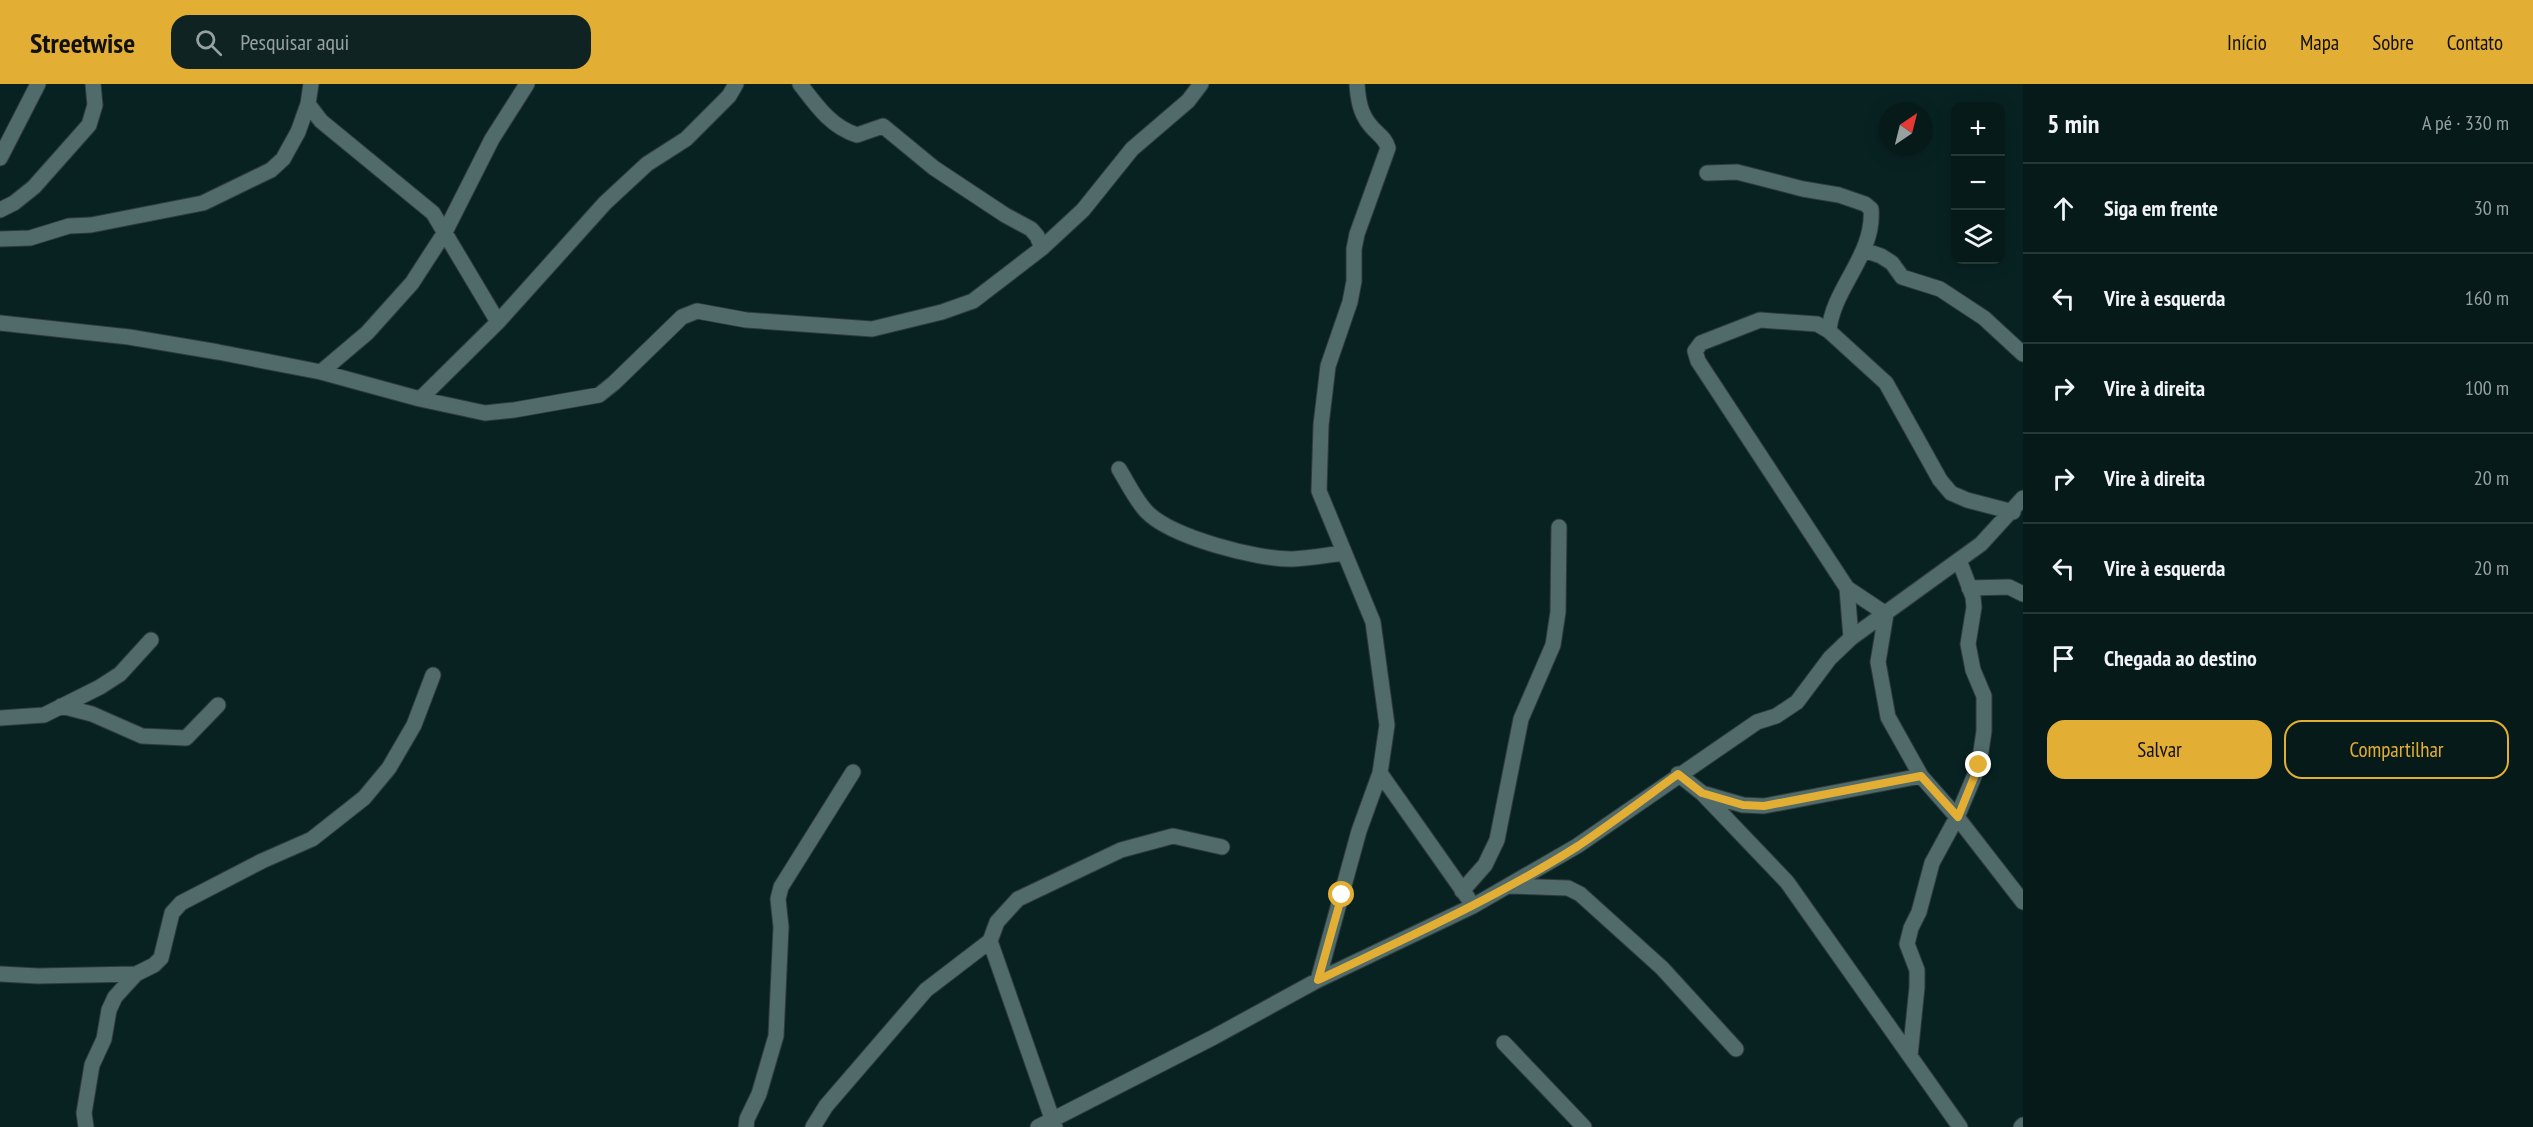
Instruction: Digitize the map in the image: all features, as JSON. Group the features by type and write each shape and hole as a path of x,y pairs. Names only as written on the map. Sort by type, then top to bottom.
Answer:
{"street":[{"path":"0,158 38,84"},
{"path":"0,210 14,203 34,187 89,125 95,105 93,84"},
{"path":"0,238 30,238 69,226 91,225 203,203 271,170 283,159 298,132 308,104 311,84"},
{"path":"321,372 367,333 412,283 445,232 492,139 527,84"},
{"path":"420,399 498,322 605,203 647,164 686,139 729,96 736,84"},
{"path":"800,84 819,109 837,126 856,135 883,126 934,168 1005,215 1031,229 1042,248"},
{"path":"0,323 129,338 321,372 420,399 485,413 514,410 599,394 614,383 682,317 697,311 746,320 872,329 942,312 973,301 1042,248 1083,210 1132,149 1188,101 1201,84"},
{"path":"1318,980 1359,831 1380,773 1387,725 1373,622 1319,491 1321,425 1328,366 1350,302 1354,281 1354,249 1357,234 1388,148 1386,139 1371,126 1362,112 1358,100 1357,84"},
{"path":"308,104 321,121 433,213 498,322"},
{"path":"298,132 321,121"},
{"path":"1707,173 1737,172 1803,189 1839,195 1865,204 1871,209 1872,216 1864,250 1825,324"},
{"path":"1864,250 1892,263 1902,277 1940,289 1984,318 2023,354"},
{"path":"1886,614 1847,588 1698,361 1695,351 1701,343 1760,320 1825,324 1886,383 1940,480 1951,493 1967,500 2013,512"},
{"path":"1119,469 1146,511 1159,522 1215,545 1256,556 1292,559 1344,553"},
{"path":"990,941 1049,1125 1318,980 1473,906 1577,846 1678,774 1757,722 1776,716 1797,702 1830,658 1851,638 1981,544 2013,512 2023,498"},
{"path":"1462,891 1485,865 1497,840 1521,719 1553,645 1558,612 1559,527"},
{"path":"1910,1056 1917,970 1907,944 1911,928 1919,912 1932,863 1958,817 1979,765 1984,731 1984,696 1973,670 1968,644 1974,607 1959,560"},
{"path":"1969,588 2009,586 2023,594"},
{"path":"1847,588 1851,638"},
{"path":"1886,614 1878,662 1888,717 1921,776 1958,817 2023,902"},
{"path":"0,718 44,715 100,687 120,674 151,640"},
{"path":"86,1127 84,1113 92,1065 104,1039 115,997 136,974 154,965 161,958 172,914 182,903 262,861 312,839 364,798 389,768 414,725 433,675"},
{"path":"61,706 92,714 142,735 186,738 218,705"},
{"path":"746,1127 747,1119 759,1094 776,1036 781,927 778,899 781,887 853,772"},
{"path":"1380,773 1473,906"},
{"path":"1678,774 1702,793 1787,882 1960,1127"},
{"path":"1702,793 1743,805 1764,806 1921,776"},
{"path":"813,1127 826,1106 926,990 990,941 997,922 1008,907 1018,899 1120,850 1173,836 1222,847"},
{"path":"1507,886 1568,888 1580,894 1662,968 1736,1049"},
{"path":"0,974 38,976 136,974"},
{"path":"1504,1043 1584,1127"}],"route":[{"path":"1342,895 1318,980 1473,906 1577,846 1678,774 1702,793 1743,805 1764,806 1921,776 1958,817 1979,765"}]}
